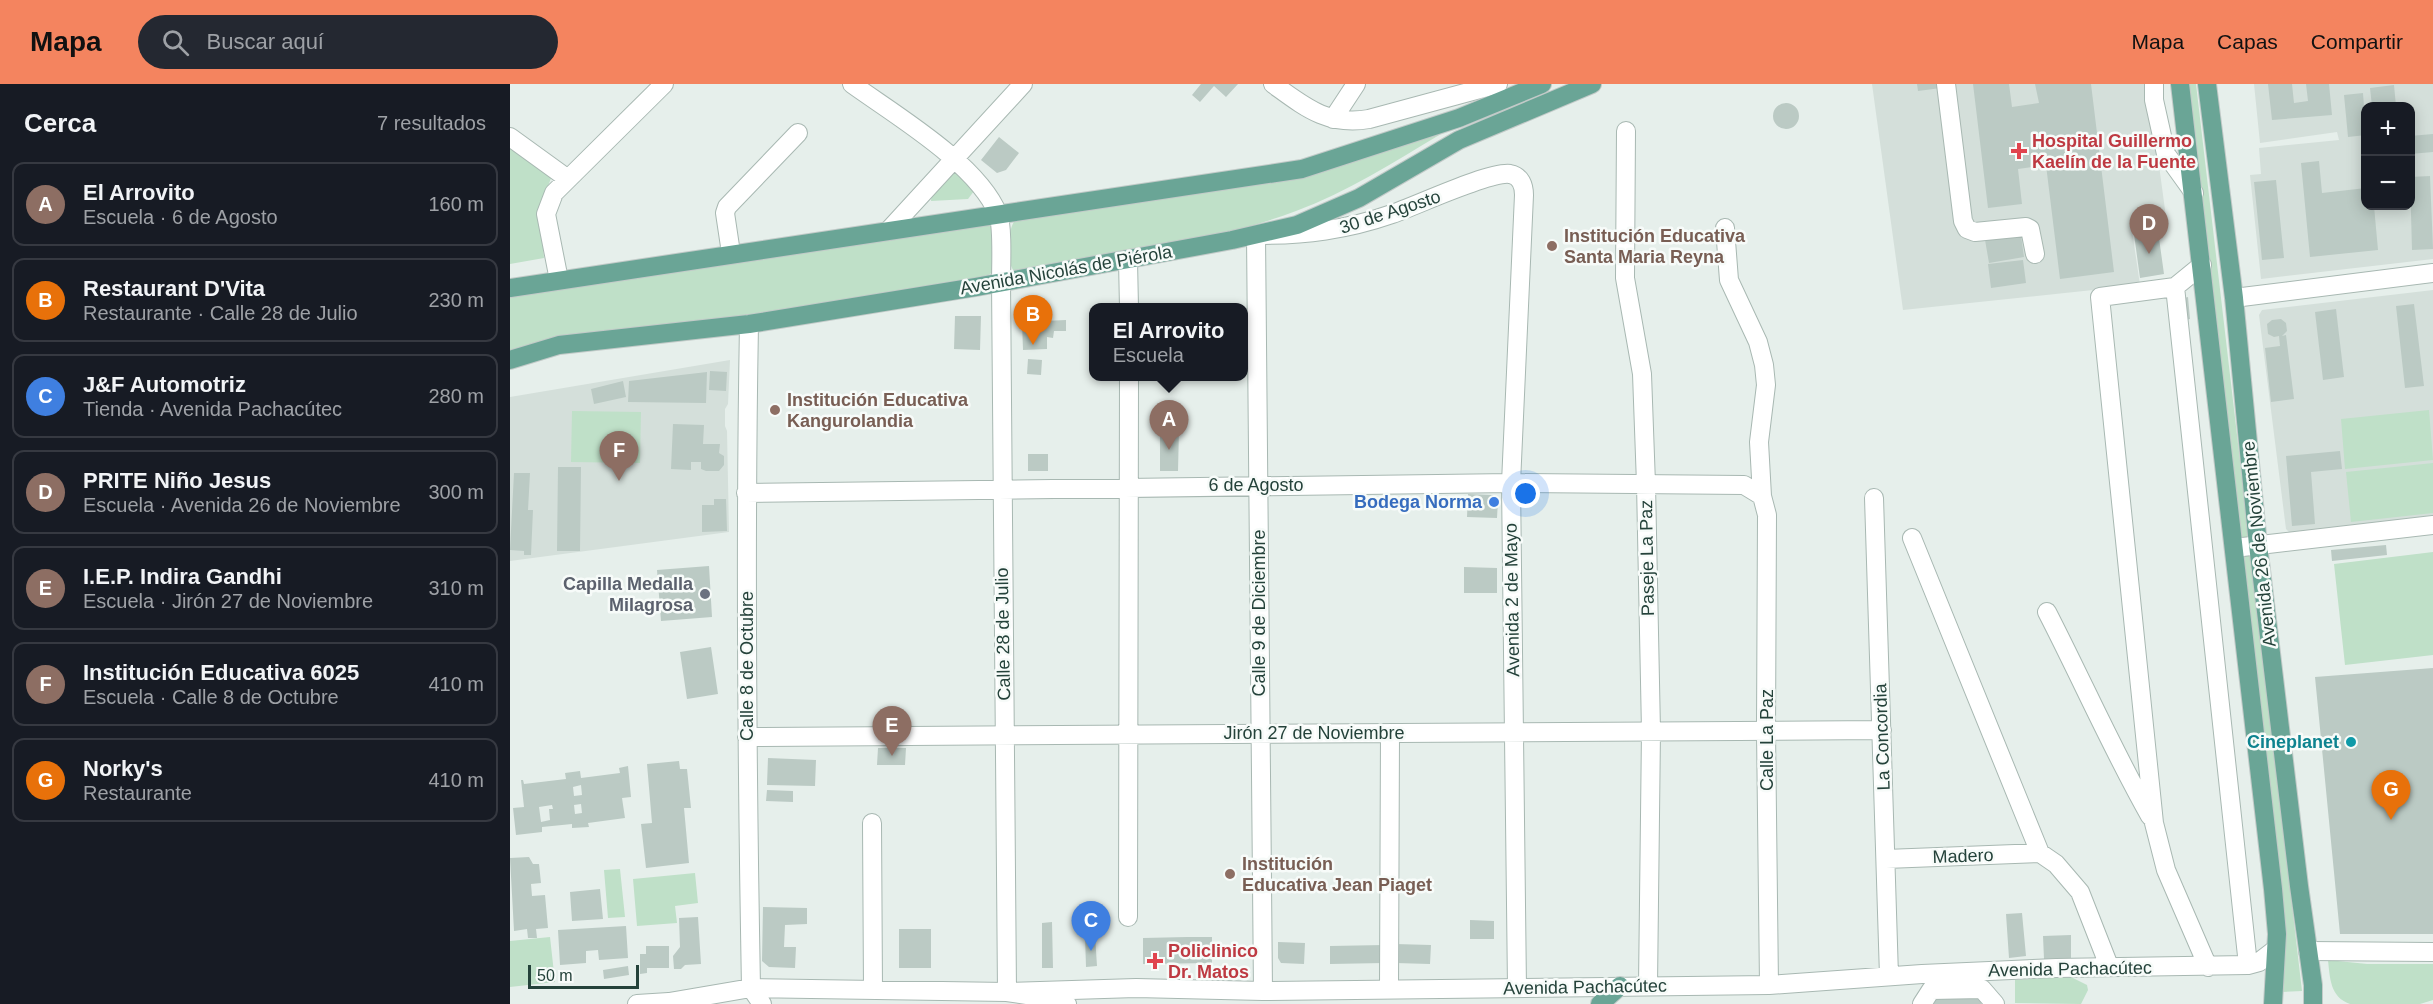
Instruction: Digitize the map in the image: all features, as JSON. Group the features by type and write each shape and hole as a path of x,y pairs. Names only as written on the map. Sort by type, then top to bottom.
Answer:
{"main road":[{"path":"510,288 730,253 1302,169 1459,118 1542,84"},
{"name":"Avenida Nicolás de Piérola","path":"510,360 560,345 749,324 1128,260 1297,225 1359,198 1459,140 1592,84"},
{"name":"Avenida 26 de Noviembre","path":"2180,84 2273,889 2277,934 2273,1004"},
{"name":"Avenida 26 de Noviembre","path":"2207,84 2234,298 2258,545 2313,985 2313,1004"},
{"path":"1600,1004 1620,986"}],"street":[{"path":"559,280 546,214 554,193 664,84"},
{"path":"852,84 955,159 982,188 999,215"},
{"path":"888,231 1023,84"},
{"path":"1273,84 1306,107 1333,119 1351,122 1498,84"},
{"path":"1333,119 1356,84"},
{"path":"1946,84 1963,221 1967,229 1975,232 2026,227 2030,229 2035,254"},
{"path":"2154,84 2154,100 2166,154 2194,193"},
{"name":"Paseje La Paz","path":"1626,131 1625,278 1642,374 1646,484 1651,731 1648,986"},
{"path":"730,253 725,213 727,207 798,133"},
{"path":"510,137 568,179"},
{"name":"30 de Agosto","path":"1256,235 1302,235 1340,229 1392,214 1490,177 1511,174 1519,179"},
{"name":"Avenida 2 de Mayo","path":"1517,988 1511,483 1524,195 1524,187 1519,179"},
{"name":"Calle 28 de Julio","path":"999,215 1007,992"},
{"name":"Calle La Paz","path":"1725,228 1729,279 1758,342 1766,385 1759,442 1762,496 1767,515 1766,730 1769,985"},
{"name":"Calle 9 de Diciembre","path":"1256,235 1263,991"},
{"path":"1128,260 1129,303"},
{"path":"2202,265 2175,287 2100,297 2154,823 2166,870 2208,967"},
{"path":"2234,298 2433,273"},
{"path":"2175,287 2248,965"},
{"name":"Calle 8 de Octubre","path":"749,324 746,493 751,988"},
{"path":"1128,917 1129,381"},
{"name":"6 de Agosto","path":"746,493 1128,486 1511,483 1744,485 1762,496"},
{"name":"La Concordia","path":"1874,498 1889,976"},
{"path":"2234,548 2433,525"},
{"path":"1912,538 2040,854 2056,864 2080,892 2109,966"},
{"path":"2047,612 2117,757 2154,823"},
{"name":"Jirón 27 de Noviembre","path":"747,737 1882,730"},
{"path":"1389,990 1390,733"},
{"path":"872,823 873,990"},
{"name":"Madero","path":"1886,859 2040,854"},
{"name":"Avenida Pachacútec","path":"637,1004 669,1002 751,988 1007,992 1136,988 1263,991 1769,985 1889,976 2109,966 2248,965 2259,962 2276,949"},
{"path":"2308,951 2433,952"},
{"path":"751,988 762,1004"},
{"path":"1922,1004 1931,990 1982,989 1995,1004"},
{"path":"1007,992 1059,1000 1067,1004"}],"shaded area":[{"name":"Hospital Guillermo Kaelín de la Fuente","path":"1872,84 2148,84 2166,217 2131,224 2140,285 1903,310"},
{"path":"2254,84 2433,84 2433,259 2261,279 2250,175 2261,174 2259,148 2339,140 2337,132 2260,143"},
{"path":"2433,290 2433,515 2291,534 2286,529 2259,315 2262,310"},
{"path":"730,360 728,404 725,409 729,532 510,561 510,397"}],"green space":[{"path":"2189,84 2196,84 2302,991 2281,992"},
{"path":"1441,134 1334,195 1262,223 1156,248 1014,271 1011,267 1009,237 1016,219 1359,157"},
{"path":"510,144 553,173 540,207 544,258 510,264"},
{"path":"953,173 962,173 974,191 968,199 931,201 932,191"},
{"path":"992,224 995,271 983,278 510,352 510,294"},
{"path":"2429,410 2433,460 2345,469 2341,419"},
{"path":"572,411 641,412 640,463 571,462"},
{"path":"2433,463 2433,513 2351,522 2346,472"},
{"path":"2433,552 2433,655 2345,665 2334,564"},
{"path":"620,869 625,917 608,918 604,870"},
{"path":"695,873 698,903 675,906 677,923 637,926 633,879"},
{"path":"550,937 555,982 510,987 510,941"},
{"path":"2328,960 2367,964 2433,964 2433,1000 2420,1004 2350,1004 2338,997 2332,986"},
{"path":"2071,977 2087,985 2088,990 2081,1004 2015,1003 2015,980"}],"building":[{"path":"1201,84 1238,84 1226,97 1214,86 1200,102 1192,95"},
{"path":"1917,84 1940,84 1941,88 1918,91"},
{"path":"1973,84 2009,84 2012,107 2039,103 2035,84 2091,84 2114,272 2060,279 2046,165 2018,169 2022,204 1988,208"},
{"path":"2268,84 2292,84 2294,103 2308,101 2306,84 2329,84 2332,115 2272,120"},
{"path":"2394,85 2396,102 2372,102 2370,88"},
{"path":"2363,93 2361,136 2348,137 2344,95"},
{"path":"1786,103 1795,107 1799,116 1795,125 1786,129 1777,125 1773,116 1777,107"},
{"path":"2433,134 2433,152 2415,154 2415,136"},
{"path":"999,137 1019,153 1006,170 997,173 981,160"},
{"path":"2319,161 2322,193 2361,189 2361,210 2374,210 2378,250 2310,257 2301,163"},
{"path":"2430,176 2433,249 2412,250 2411,210 2415,210 2415,177"},
{"path":"2276,180 2284,258 2262,260 2254,182"},
{"path":"2020,228 2024,257 1989,263 1984,234"},
{"path":"2158,231 2164,274 2140,278 2134,234"},
{"path":"2023,260 2026,283 1991,288 1988,264"},
{"path":"2188,297 2190,319 2186,320 2184,298"},
{"path":"2414,304 2424,386 2405,388 2396,306"},
{"path":"2336,309 2344,377 2323,380 2315,312"},
{"path":"955,316 981,316 980,350 954,349"},
{"path":"2281,319 2286,323 2287,331 2282,336 2286,335 2294,399 2271,402 2265,348 2280,346 2279,336 2274,337 2268,334 2267,324 2272,320"},
{"path":"1066,320 1066,331 1054,331 1053,338 1047,337 1047,349 1023,350 1022,322"},
{"path":"1028,359 1042,360 1041,375 1027,374"},
{"path":"710,371 727,372 726,391 709,390"},
{"path":"707,372 706,403 628,402 629,381"},
{"path":"623,381 626,397 594,404 591,389"},
{"path":"673,424 704,425 703,444 720,444 719,453 724,456 724,465 719,471 701,469 701,462 691,462 691,470 671,469"},
{"path":"1160,429 1179,429 1178,471 1160,471"},
{"path":"2340,451 2342,469 2311,472 2315,524 2292,526 2286,456"},
{"path":"1028,454 1048,454 1048,471 1028,471"},
{"path":"558,467 581,467 580,551 557,551"},
{"path":"514,473 530,473 528,510 533,510 531,555 524,555 524,551 510,550"},
{"path":"1468,494 1493,495 1498,500 1497,518 1467,517"},
{"path":"714,499 726,499 727,531 702,532 702,505 714,505"},
{"path":"2386,545 2387,555 2332,561 2331,550"},
{"path":"709,566 712,617 661,621 657,570"},
{"path":"1464,567 1497,568 1497,593 1464,593"},
{"path":"711,647 718,694 687,699 680,652"},
{"path":"2433,668 2433,934 2340,934 2315,677"},
{"path":"878,748 906,748 905,765 877,765"},
{"path":"768,758 816,760 815,786 767,785"},
{"path":"679,761 680,769 687,769 691,808 684,808 689,863 646,868 641,824 652,823 647,764"},
{"path":"628,766 631,797 622,798 625,818 588,823 589,827 572,828 572,824 542,827 542,832 516,835 513,808 524,807 521,780 524,784 566,779 565,773 580,771 581,778 620,773 619,768","holes":["581,785 582,795 574,796 573,787","581,804 582,813 575,814 574,805","552,805 553,809 549,809 550,820 541,822 539,807"]},
{"path":"767,790 793,791 793,802 766,801"},
{"path":"529,857 533,864 539,864 541,883 531,884 532,896 545,895 548,928 536,929 537,938 528,938 527,929 514,931 510,858"},
{"path":"600,889 603,919 572,921 570,892"},
{"path":"763,907 807,908 807,924 785,925 784,947 796,947 795,968 769,967 762,961"},
{"path":"2022,913 2026,956 2009,958 2006,914"},
{"path":"698,917 701,964 685,965 681,969 674,969 673,956 680,947 679,918"},
{"path":"1470,920 1494,921 1494,939 1470,939"},
{"path":"1052,922 1053,968 1042,968 1042,923"},
{"path":"626,926 628,958 599,960 598,950 586,951 586,963 560,965 558,930"},
{"path":"899,929 931,929 931,968 899,968"},
{"path":"1095,935 1097,966 1086,967 1085,936"},
{"path":"2071,935 2071,958 2044,959 2043,936"},
{"path":"1212,937 1212,963 1143,964 1143,938"},
{"path":"1278,942 1305,943 1304,964 1281,963 1278,958"},
{"path":"1395,944 1431,945 1430,964 1395,963"},
{"path":"1384,945 1384,963 1330,964 1330,946"},
{"path":"646,946 669,946 669,968 647,968 647,973 640,974 640,954 646,954"},
{"path":"628,966 629,975 604,979 603,970"},
{"path":"1980,995 1981,1004 1934,1004 1934,996"}],"place":[{"name":"Hospital Guillermo Kaelín de la Fuente","path":"2019,151"},
{"name":"Institución Educativa Santa Maria Reyna","path":"1552,246"},
{"name":"PRITE Niño Jesus","path":"2149,254"},
{"name":"Restaurant D'Vita","path":"1033,345"},
{"name":"Institución Educativa Kangurolandia","path":"775,410"},
{"name":"El Arrovito","path":"1169,450"},
{"name":"Institución Educativa 6025","path":"619,481"},
{"name":"Bodega Norma","path":"1494,502"},
{"name":"Capilla Medalla Milagrosa","path":"705,594"},
{"name":"Cineplanet","path":"2351,742"},
{"name":"I.E.P. Indira Gandhi","path":"892,756"},
{"name":"Norky's","path":"2391,820"},
{"name":"Institución Educativa Jean Piaget","path":"1230,874"},
{"name":"J&F Automotriz","path":"1091,951"},
{"name":"Policlinico Dr. Matos","path":"1155,961"}]}
